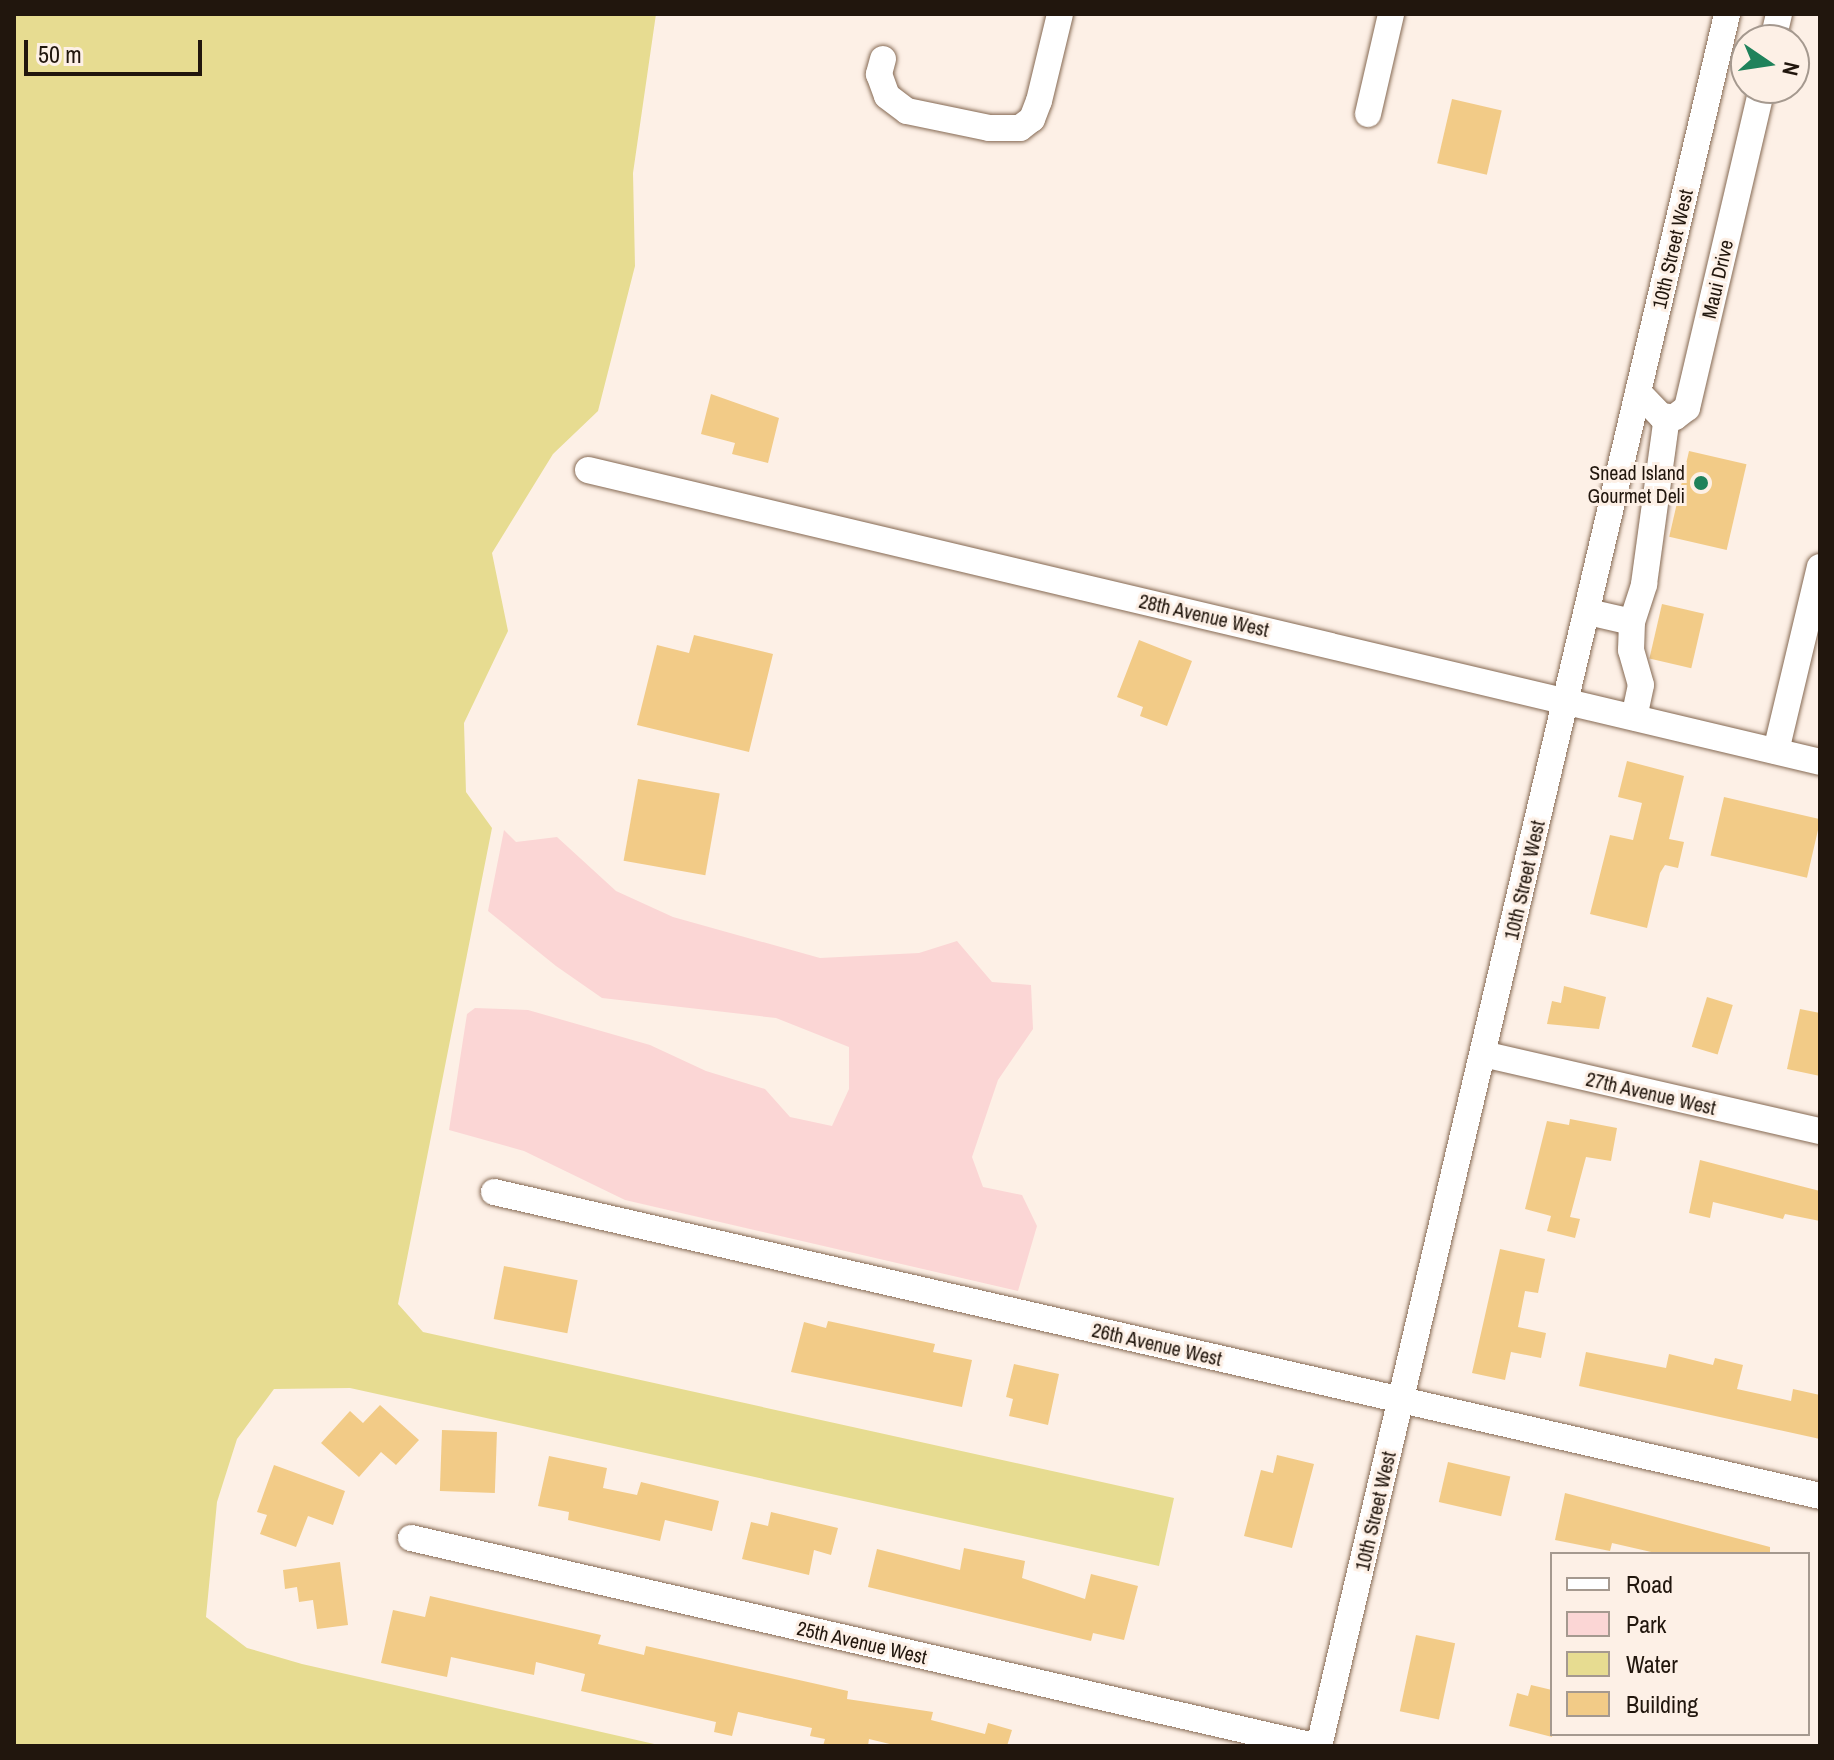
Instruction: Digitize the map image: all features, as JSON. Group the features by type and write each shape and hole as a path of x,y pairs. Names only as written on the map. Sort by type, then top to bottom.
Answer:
{"street":[{"path":"883,59 879,74 887,96 907,111 1005,130 1032,119 1060,14"},
{"path":"1368,114 1391,14"},
{"name":"10th Street West","path":"1316,1746 1402,1401 1727,14"},
{"name":"Maui Drive","path":"1667,417 1687,408 1758,104"},
{"path":"1634,717 1641,685 1631,650 1632,622 1644,584 1667,417 1653,411 1638,392"},
{"name":"28th Avenue West","path":"588,470 1820,762"},
{"path":"1776,751 1820,567"},
{"path":"1588,612 1632,622"},
{"name":"27th Avenue West","path":"1483,1054 1820,1131"},
{"name":"26th Avenue West","path":"494,1192 1820,1496"},
{"name":"25th Avenue West","path":"411,1538 1316,1746"}],"green space":[{"path":"504,830 516,842 557,837 616,891 673,917 820,958 919,953 957,941 992,982 1031,985 1033,1029 998,1080 972,1157 983,1187 1022,1195 1037,1226 1018,1291 625,1200 524,1151 449,1130 467,1014 475,1008 528,1010 650,1045 706,1071 765,1089 790,1117 832,1126 849,1089 849,1047 776,1018 602,998 556,966 488,911"}],"water":[{"path":"14,14 656,14 633,173 635,266 598,411 553,454 492,553 508,631 464,723 466,792 492,828 398,1304 423,1332 1174,1498 1159,1566 350,1388 274,1389 237,1439 217,1502 206,1617 247,1648 302,1664 663,1746 14,1746"}],"building":[{"path":"1452,99 1502,110 1487,175 1437,163"},
{"path":"711,394 779,418 768,463 732,454 735,443 701,434"},
{"path":"1689,451 1746,464 1727,550 1669,537"},
{"path":"1662,604 1704,614 1691,668 1649,659"},
{"path":"694,635 773,654 749,752 637,725 657,645 689,653"},
{"path":"1139,640 1192,661 1167,726 1140,716 1143,707 1117,697"},
{"path":"1627,761 1684,776 1669,839 1684,842 1678,868 1665,865 1660,873 1647,928 1590,914 1610,835 1633,840 1642,803 1618,797"},
{"path":"638,779 720,793 705,875 624,861"},
{"path":"1724,797 1820,819 1807,878 1711,855"},
{"path":"1564,986 1606,997 1599,1029 1547,1024 1552,1001 1561,1003"},
{"path":"1707,997 1733,1005 1718,1055 1692,1047"},
{"path":"1800,1009 1820,1013 1820,1076 1787,1069"},
{"path":"1570,1119 1617,1128 1611,1161 1586,1157 1570,1217 1580,1219 1575,1238 1547,1231 1551,1216 1525,1209 1547,1121 1569,1125"},
{"path":"1700,1160 1820,1191 1820,1221 1785,1214 1783,1219 1713,1202 1710,1218 1689,1213"},
{"path":"1500,1249 1545,1259 1538,1293 1525,1291 1518,1327 1546,1333 1541,1358 1511,1352 1505,1380 1472,1373"},
{"path":"504,1266 578,1280 567,1333 494,1319"},
{"path":"828,1321 935,1344 933,1352 972,1360 962,1407 791,1372 804,1322 826,1328"},
{"path":"1586,1352 1666,1368 1669,1354 1713,1365 1715,1358 1743,1365 1737,1389 1791,1401 1793,1389 1820,1395 1820,1439 1579,1386"},
{"path":"1014,1364 1059,1374 1048,1425 1009,1416 1013,1399 1006,1397"},
{"path":"380,1405 419,1440 396,1465 381,1452 359,1477 321,1443 350,1411 363,1423"},
{"path":"442,1430 497,1432 495,1493 440,1491"},
{"path":"1277,1455 1314,1464 1292,1548 1244,1536 1261,1470 1273,1473"},
{"path":"549,1456 607,1468 603,1488 637,1495 641,1482 719,1501 712,1531 665,1520 660,1541 568,1520 569,1512 538,1506"},
{"path":"1448,1462 1510,1476 1501,1516 1439,1502"},
{"path":"274,1465 345,1491 333,1525 308,1516 296,1547 260,1534 267,1515 257,1512"},
{"path":"1565,1493 1770,1547 1770,1552 1651,1552 1612,1543 1610,1551 1555,1540"},
{"path":"771,1512 838,1528 831,1555 814,1550 809,1575 742,1559 751,1522 768,1526"},
{"path":"964,1548 1025,1561 1022,1578 1085,1599 1091,1574 1138,1586 1124,1640 1093,1633 1091,1641 868,1587 877,1549 960,1570"},
{"path":"340,1562 348,1625 317,1629 313,1600 299,1602 297,1587 285,1589 283,1570"},
{"path":"430,1596 601,1635 598,1644 644,1655 646,1646 848,1691 847,1699 933,1712 931,1720 985,1734 988,1723 1012,1730 1007,1746 898,1746 869,1739 868,1746 823,1746 825,1739 810,1736 812,1728 738,1712 732,1736 714,1732 716,1722 581,1691 585,1674 536,1662 534,1675 451,1657 447,1677 381,1663 393,1610 425,1617"},
{"path":"1416,1635 1455,1643 1439,1720 1400,1711"},
{"path":"1531,1685 1550,1690 1552,1737 1509,1726 1517,1693 1528,1696"}],"place":[{"name":"Snead Island Gourmet Deli","path":"1701,483"}]}
